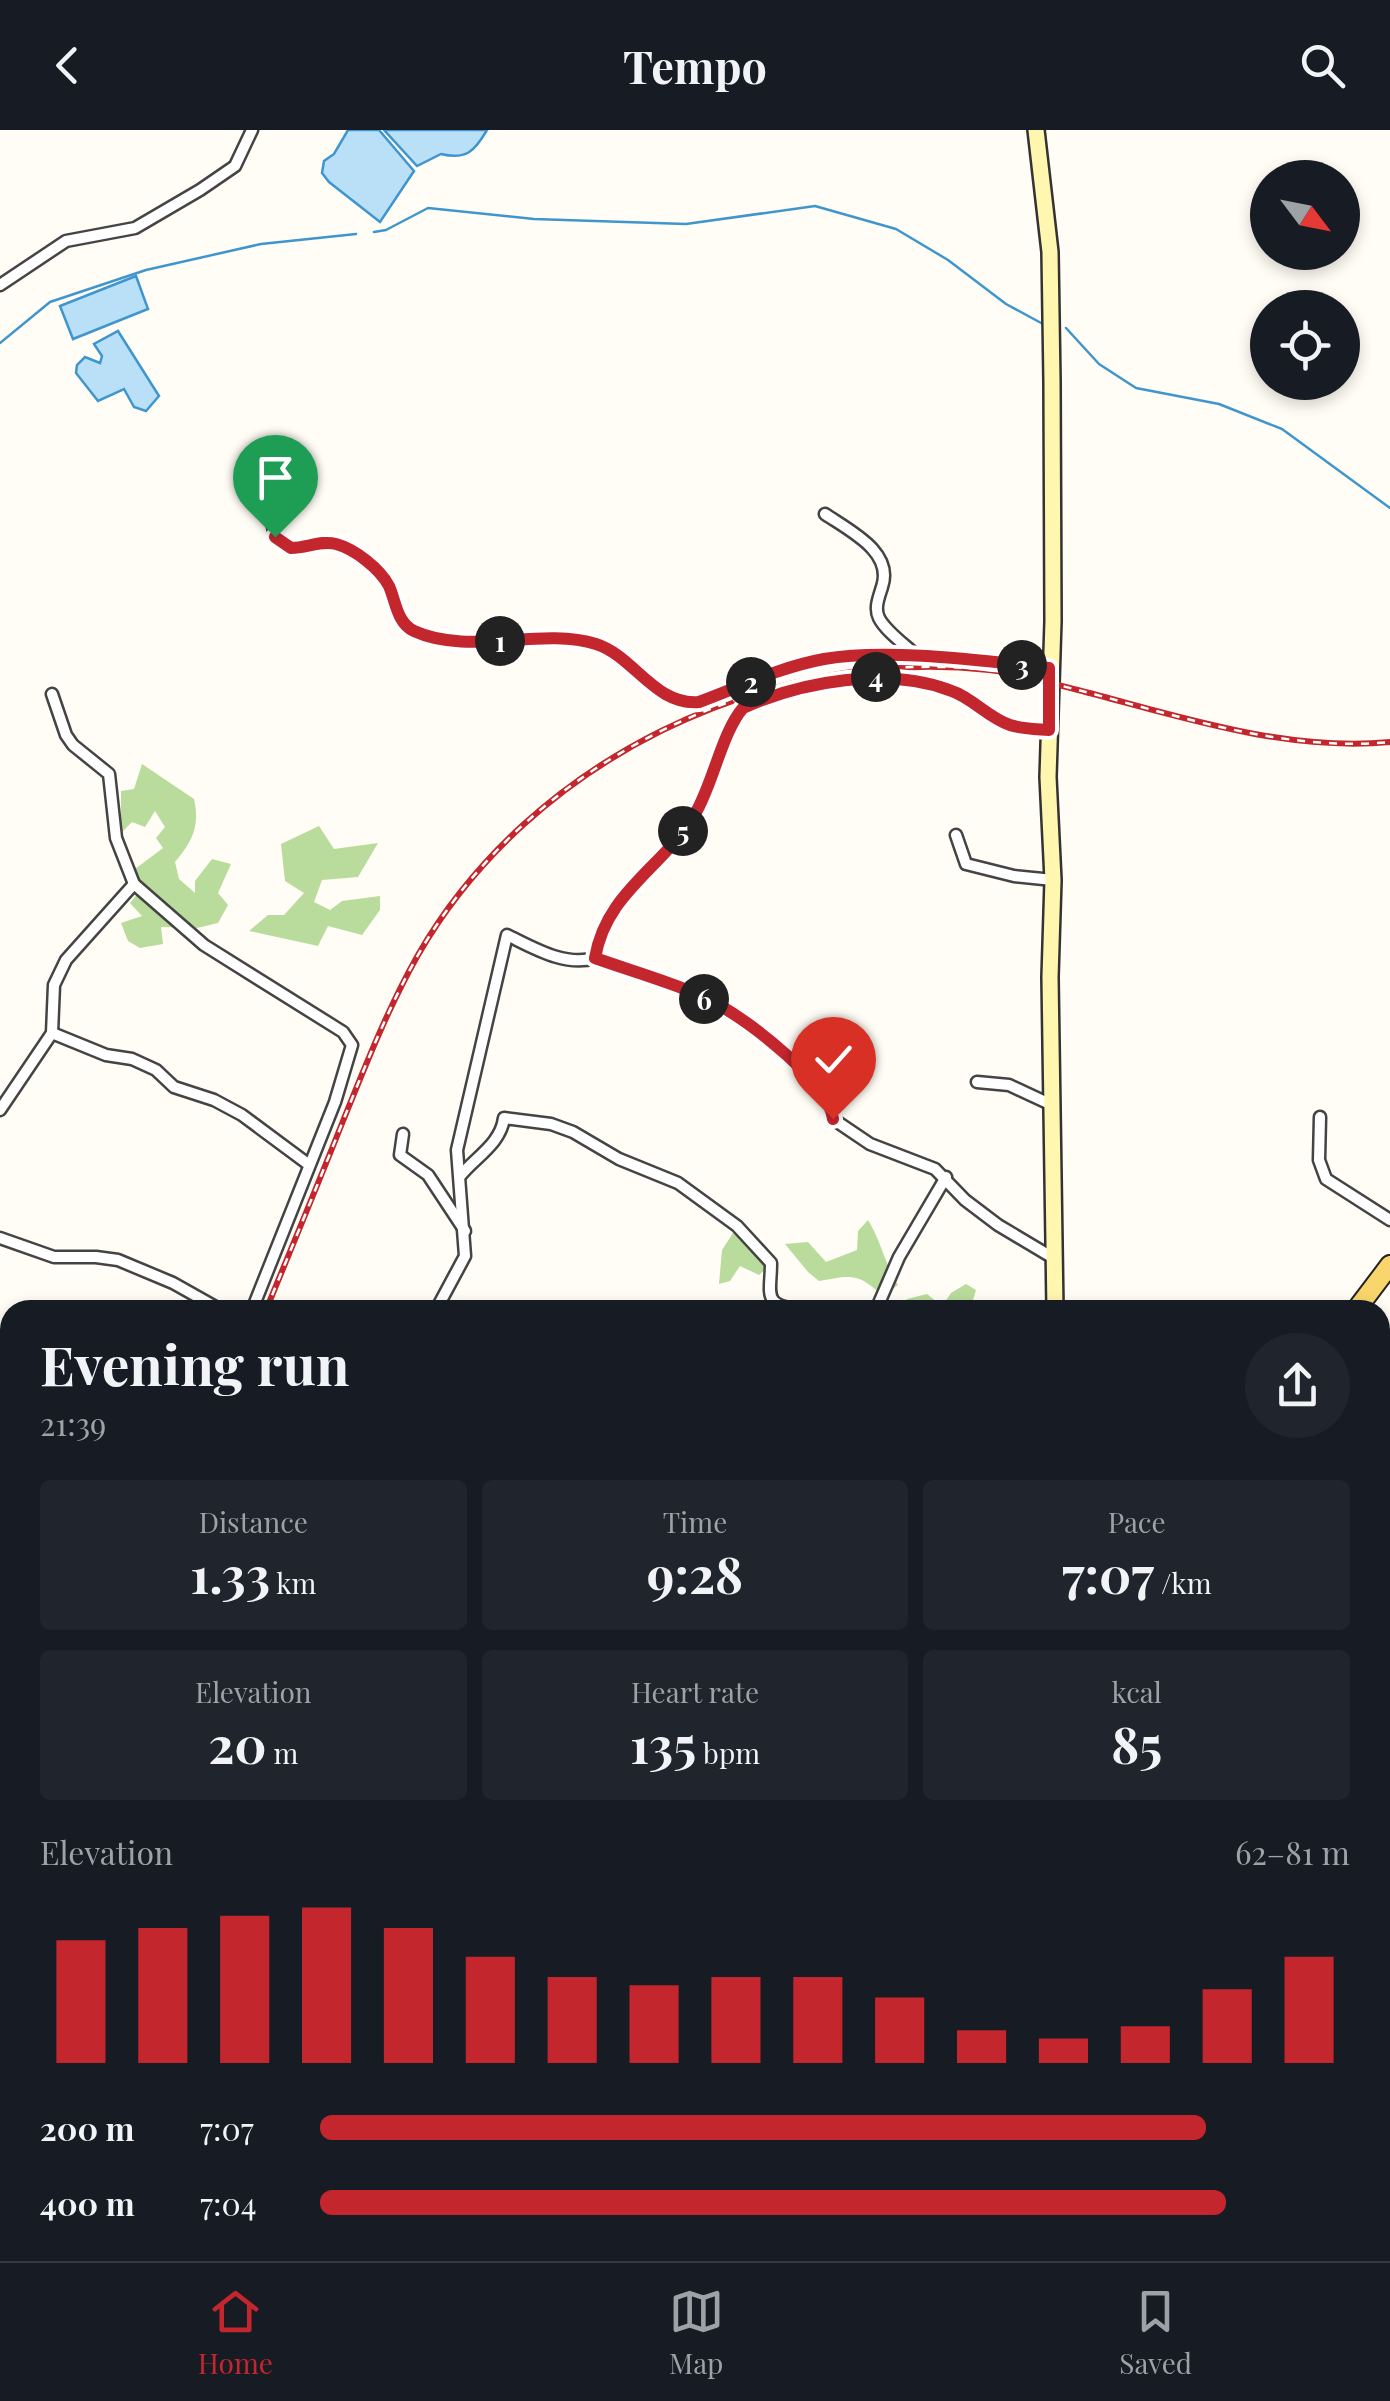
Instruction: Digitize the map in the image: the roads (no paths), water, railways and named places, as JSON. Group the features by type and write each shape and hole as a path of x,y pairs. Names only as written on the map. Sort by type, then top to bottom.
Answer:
{"main road":[{"path":"1036,130 1050,270 1053,620 1049,730 1055,1300"},
{"path":"1364,1300 1390,1265"}],"street":[{"path":"0,285 66,242 135,228 200,190 235,166 252,130"},
{"path":"290,474 272,516 275,537 291,548 338,544 359,556 387,582 401,620 408,628 431,637 598,644 663,694 687,704 825,659 919,658 1049,668"},
{"path":"825,514 882,560 886,572 877,608 880,618 919,658"},
{"path":"595,958 615,904 660,860 692,819 743,708 830,683 879,677 951,690 1008,725 1049,730"},
{"path":"52,694 72,745 108,774 116,838 134,884 204,945 351,1040 335,1102 256,1300"},
{"path":"956,835 966,864 1014,876 1052,880"},
{"path":"0,1110 52,1033 54,984 66,960 134,884"},
{"path":"442,1300 463,1264 465,1231 457,1150 507,935 564,960 582,962 595,958 720,1005 785,1053 831,1107 833,1119 849,1132 924,1163 946,1177 965,1200 998,1225 1055,1259"},
{"path":"52,1033 156,1070 174,1087 214,1100 242,1115 308,1164"},
{"path":"977,1082 1009,1085 1052,1105"},
{"path":"1320,1117 1319,1160 1326,1179 1390,1220"},
{"path":"461,1175 494,1143 504,1118 552,1124 574,1132 619,1159 678,1183 737,1226 771,1263 768,1292 774,1300"},
{"path":"403,1134 400,1155 428,1175 465,1231"},
{"path":"880,1300 899,1256 946,1177"},
{"path":"0,1238 54,1258 96,1256 118,1260 173,1282 204,1300"}],"water":[{"path":"348,130 379,130 414,171 380,222 322,173 324,161 334,154"},
{"path":"384,130 487,130 468,152 457,156 441,154 417,166"},
{"path":"136,276 148,309 73,339 60,306"},
{"path":"118,331 159,396 146,411 134,407 124,389 98,401 76,373 77,365 85,357 100,363 102,356 94,344"}],"waterway":[{"path":"374,232 386,230 428,208 534,219 686,224 815,206 896,229 948,260 1006,304 1043,324"},
{"path":"0,343 50,302 146,270 261,244 356,234"},
{"path":"1066,328 1099,364 1136,388 1219,404 1282,429 1390,508"}],"railway":[{"path":"270,1300 378,1036 418,955 466,886 523,825 589,773 662,730 740,698 822,677 905,667 1011,673 1193,721 1271,737 1350,744 1390,742"}]}
